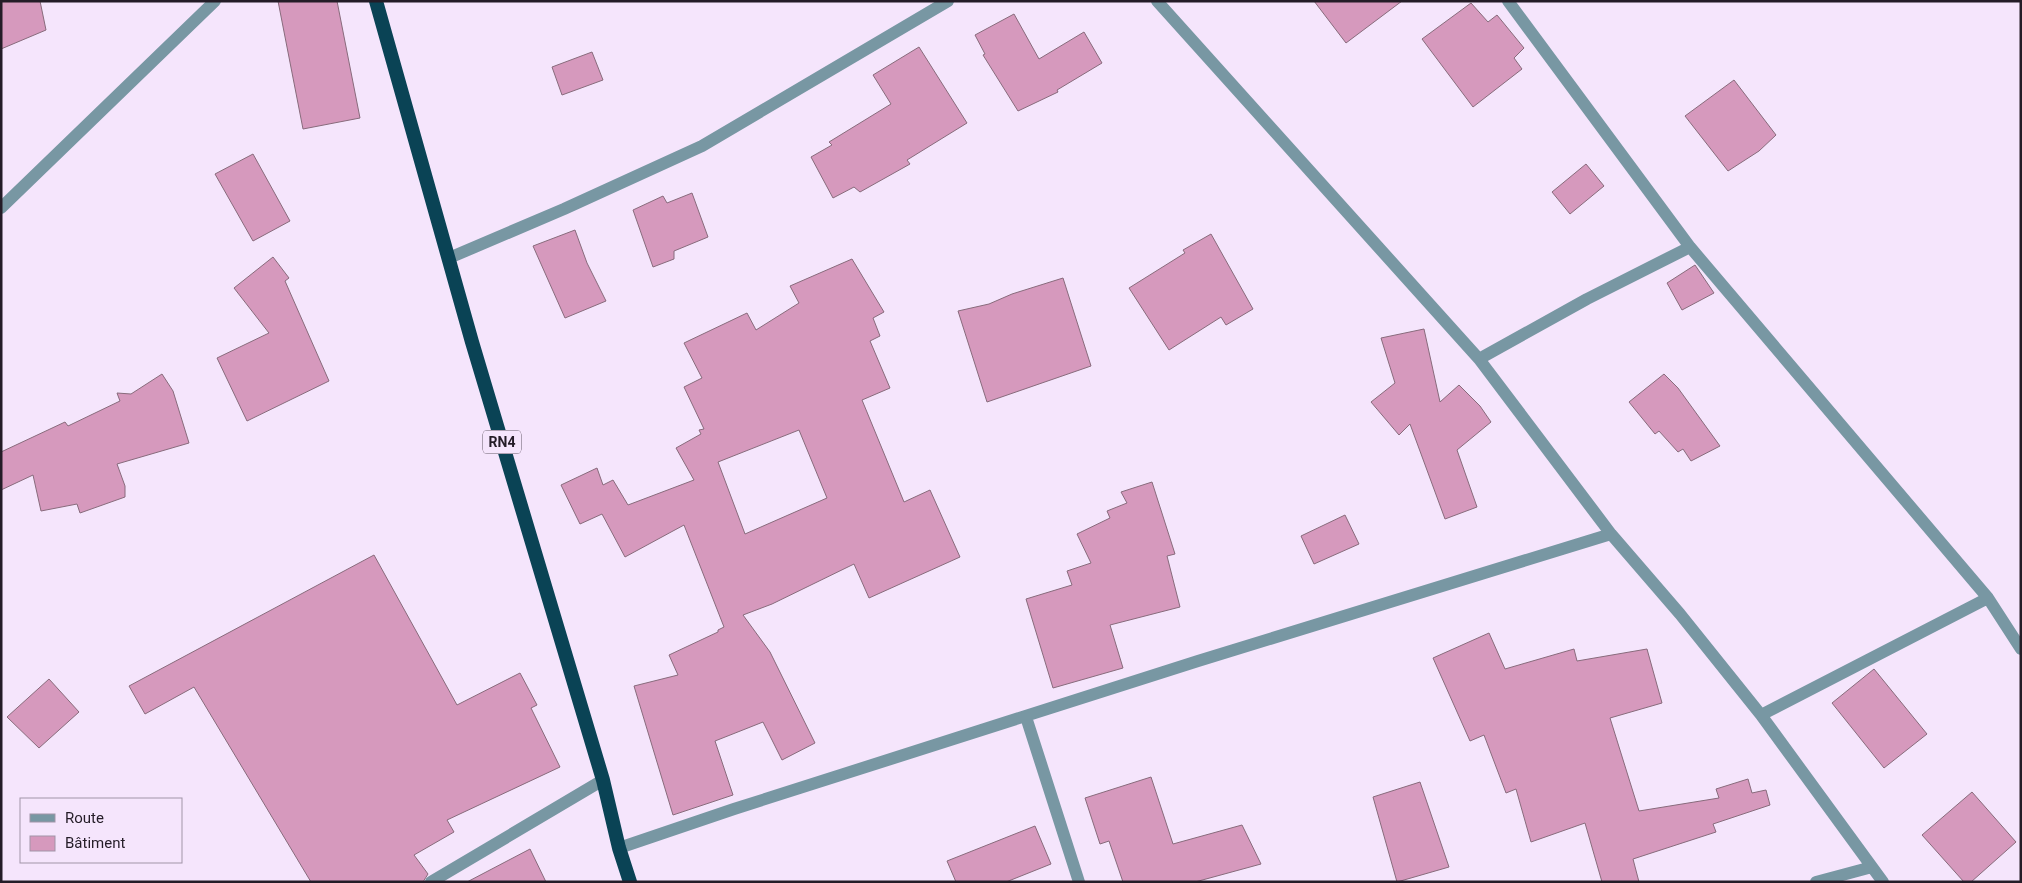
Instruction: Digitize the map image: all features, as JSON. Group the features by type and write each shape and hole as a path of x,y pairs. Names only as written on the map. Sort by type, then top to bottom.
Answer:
{"highway":[{"name":"RN4","path":"376,1 477,361 603,780 619,848 630,882"}],"street":[{"path":"1,208 215,1"},
{"path":"449,258 564,209 702,146 948,1"},
{"path":"1157,1 1479,359 1611,534 1680,614 1761,715 1883,882"},
{"path":"1508,1 1690,247 1988,598 2021,649"},
{"path":"1479,359 1587,299 1690,247"},
{"path":"619,848 734,809 1198,661 1611,534"},
{"path":"1761,715 1988,598"},
{"path":"1026,717 1079,882"},
{"path":"431,882 603,780"},
{"path":"1816,882 1872,867"}],"building":[{"path":"1,1 40,1 46,30 1,49"},
{"path":"278,1 337,1 360,118 303,129"},
{"path":"1314,1 1402,1 1346,43"},
{"path":"1471,3 1488,22 1497,15 1524,48 1514,58 1522,69 1473,107 1422,39"},
{"path":"1014,14 1039,59 1084,32 1102,63 1057,90 1058,92 1018,111 983,55 985,54 975,35"},
{"path":"919,47 967,123 907,160 910,164 860,192 854,187 833,198 811,157 832,145 829,142 891,104 873,75"},
{"path":"592,52 603,80 562,95 552,67"},
{"path":"1734,80 1776,135 1759,151 1728,171 1685,116"},
{"path":"253,154 290,221 253,241 215,174"},
{"path":"1586,164 1604,186 1570,214 1552,192"},
{"path":"692,193 708,237 674,251 674,259 653,267 633,210 663,196 667,203"},
{"path":"575,230 587,263 606,301 565,318 533,246"},
{"path":"1211,234 1253,309 1226,325 1221,317 1169,350 1129,288 1185,253 1183,250"},
{"path":"273,257 289,278 285,281 329,381 247,421 217,358 269,333 234,288"},
{"path":"852,259 884,312 873,318 880,336 870,341 890,388 862,400 904,502 930,490 960,557 869,598 854,564 772,604 743,615 770,652 815,743 782,760 763,722 715,741 733,795 673,815 634,686 678,675 669,655 718,632 718,630 724,627 684,525 625,557 602,514 580,524 561,485 597,468 603,485 613,480 628,505 694,480 676,448 701,434 699,430 704,429 684,387 702,378 684,343 747,313 756,330 799,303 790,286","holes":["799,430 827,498 745,534 718,462"]},
{"path":"1695,265 1714,293 1682,310 1667,283"},
{"path":"1063,278 1091,366 987,402 958,311 989,304 1012,294"},
{"path":"1424,329 1440,402 1459,385 1480,406 1491,422 1457,450 1477,507 1445,519 1410,424 1399,435 1371,402 1395,383 1381,338"},
{"path":"162,374 173,391 189,443 117,464 125,486 125,497 80,513 77,504 41,511 33,475 1,490 1,452 65,422 68,426 120,401 117,393 131,394"},
{"path":"1664,374 1678,388 1720,446 1691,461 1683,449 1678,452 1659,431 1655,434 1629,402"},
{"path":"1152,482 1175,554 1167,556 1180,607 1110,625 1123,668 1053,688 1026,599 1072,585 1067,571 1091,563 1077,534 1110,518 1107,511 1127,503 1121,492"},
{"path":"1345,515 1359,544 1314,564 1301,536"},
{"path":"374,555 457,705 520,673 537,705 531,708 560,767 447,820 454,832 414,855 428,874 423,882 311,882 194,687 145,714 129,686"},
{"path":"1489,633 1505,669 1574,649 1577,661 1647,649 1662,703 1610,718 1639,811 1719,798 1716,789 1748,779 1752,793 1766,790 1770,805 1713,824 1716,832 1633,859 1639,882 1602,882 1585,823 1531,842 1516,789 1506,793 1484,735 1470,741 1433,658"},
{"path":"1874,669 1927,734 1884,768 1832,703"},
{"path":"49,679 79,712 39,748 7,717"},
{"path":"1151,777 1173,844 1242,825 1261,864 1195,882 1123,882 1109,841 1100,844 1085,798"},
{"path":"1420,782 1449,867 1397,882 1373,797"},
{"path":"1972,792 2016,842 1971,882 1964,882 1922,835"},
{"path":"1035,826 1051,864 1006,882 956,882 947,861"},
{"path":"530,849 546,882 467,882"}]}
